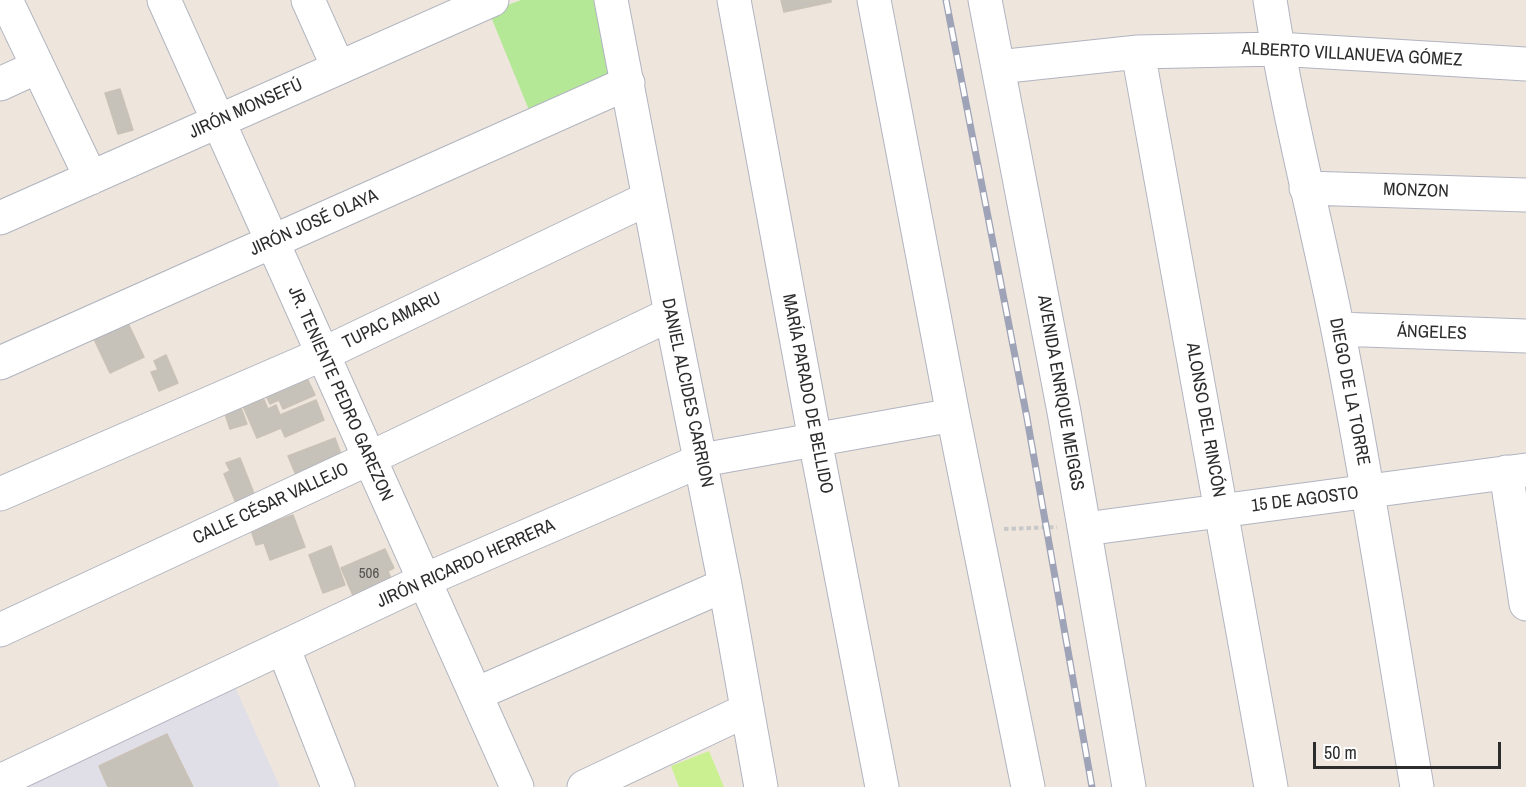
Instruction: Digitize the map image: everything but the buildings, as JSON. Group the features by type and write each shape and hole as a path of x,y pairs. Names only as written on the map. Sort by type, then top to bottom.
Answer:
{"street":[{"path":"6,0 91,178"},
{"name":"JR. TENIENTE PEDRO GAREZON","path":"164,0 517,787"},
{"path":"308,0 338,67"},
{"name":"JIRÓN MONSEFÚ","path":"0,218 338,67 442,10 492,0"},
{"name":"DANIEL ALCIDES CARRION","path":"611,0 726,585 761,787"},
{"name":"MARÍA PARADO DE BELLIDO","path":"734,0 882,787"},
{"path":"874,0 953,415 1028,787"},
{"name":"AVENIDA ENRIQUE MEIGGS","path":"985,0 1084,529 1129,787"},
{"name":"DIEGO DE LA TORRE","path":"1270,0 1277,48 1338,329 1368,492 1417,787"},
{"name":"ALBERTO VILLANUEVA GÓMEZ","path":"998,67 1138,52 1277,48 1526,64"},
{"name":"ALONSO DEL RINCÓN","path":"1138,52 1271,787"},
{"path":"0,84 37,67"},
{"name":"JIRÓN JOSÉ OLAYA","path":"0,363 628,83"},
{"name":"MONZON","path":"1306,188 1526,195"},
{"name":"TUPAC AMARU","path":"0,494 323,354 650,198"},
{"name":"CALLE CÉSAR VALLEJO","path":"0,630 370,458 671,314"},
{"name":"ÁNGELES","path":"1338,329 1526,336"},
{"name":"JIRÓN RICARDO HERRERA","path":"0,780 425,580 702,460 953,415"},
{"path":"1516,471 1526,603"},
{"name":"15 DE AGOSTO","path":"1084,529 1516,471"},
{"path":"476,694 726,585"},
{"path":"283,647 338,787"},
{"path":"584,787 747,710"}],"path":[{"path":"976,531 1046,527 1084,529"}],"shaded area":[{"path":"235,687 280,787 20,787"}],"green space":[{"path":"521,0 599,0 615,77 531,115 489,12"},
{"path":"709,751 724,787 679,787 671,766"}],"railway":[{"path":"946,0 1027,418 1092,787"}]}
